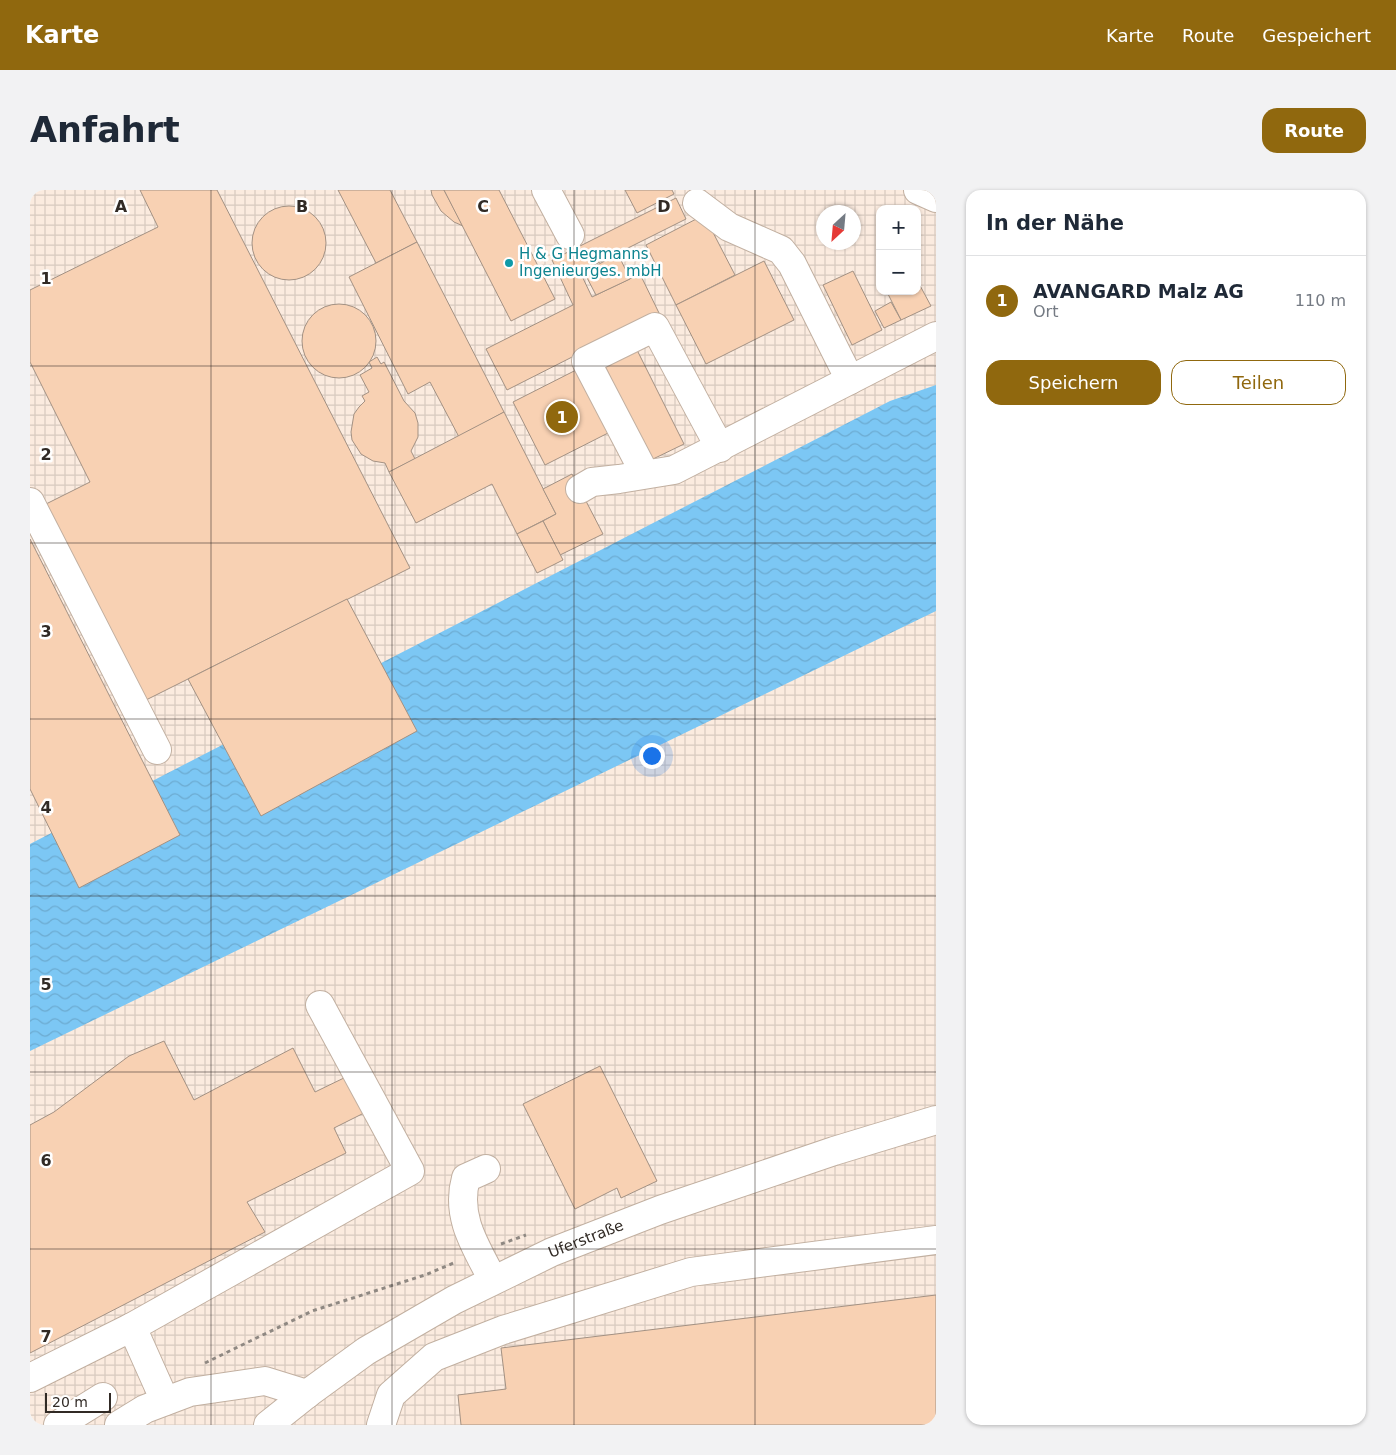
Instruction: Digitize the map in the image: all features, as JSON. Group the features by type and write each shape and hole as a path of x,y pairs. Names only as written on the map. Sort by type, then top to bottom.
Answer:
{"main road":[{"path":"546,190 570,235"},
{"path":"697,203 729,227 781,250 792,264 850,380"},
{"path":"645,474 586,361 655,327 720,448"},
{"path":"580,489 592,482 674,470 936,336"},
{"path":"30,502 157,750"},
{"path":"30,1378 132,1327 410,1171 320,1006"},
{"name":"Uferstraße","path":"268,1425 366,1351 454,1300 552,1252 660,1210 834,1151 936,1120"},
{"path":"486,1169 466,1178 463,1209 469,1234 493,1280"},
{"path":"381,1425 391,1395 434,1357 503,1330 691,1272 936,1240"},
{"path":"132,1327 165,1401"},
{"path":"119,1425 145,1409 190,1392 265,1381 307,1394"},
{"path":"58,1425 103,1397"}],"shaded area":[{"path":"30,190 936,190 936,1425 30,1425"}],"water":[{"path":"936,385 936,611 30,1051 30,844 890,401"}],"building":[{"path":"140,190 217,190 410,568 146,700 46,504 90,482 30,362 30,290 158,227"},
{"path":"338,190 390,190 417,242 376,263"},
{"path":"431,190 444,190 463,226 454,222 441,211"},
{"name":"H & G Hegmanns Ingenieurges. mbH","path":"444,190 499,190 555,299 511,321"},
{"path":"625,190 672,190 674,194 637,213"},
{"path":"676,198 686,219 580,272 592,297 640,274 659,313 507,390 486,349 573,305 552,260"},
{"path":"289,206 303,209 315,217 323,229 326,243 323,257 315,269 303,277 289,280 275,277 263,269 255,257 252,243 255,229 263,217 275,209"},
{"path":"704,215 735,275 676,305 646,245"},
{"path":"417,242 504,412 459,437 430,382 408,394 349,277"},
{"path":"618,254 630,279 596,295 584,272"},
{"path":"764,261 794,320 706,364 676,305"},
{"path":"853,271 882,330 852,345 823,285"},
{"path":"921,287 931,306 901,320 888,295 921,295"},
{"path":"891,302 901,320 884,328 875,311"},
{"path":"339,304 353,307 365,315 373,327 376,341 373,355 365,367 353,375 339,378 325,375 313,367 305,355 302,341 305,327 313,315 325,307"},
{"path":"634,344 684,444 651,460 602,360"},
{"path":"377,357 381,364 384,362 404,401 415,413 418,423 418,437 411,451 415,459 389,472 385,463 373,461 361,454 352,440 351,432 354,414 365,401 362,396 369,392 360,375 372,368 369,362"},
{"path":"580,368 612,431 545,465 513,402"},
{"path":"504,412 556,514 517,534 492,484 416,523 389,472"},
{"path":"572,474 603,534 560,555 543,521 556,514 543,489"},
{"path":"543,521 563,560 537,573 517,534"},
{"path":"30,539 180,835 79,888 30,789"},
{"path":"347,599 417,731 261,816 188,679"},
{"path":"164,1041 194,1100 293,1048 315,1092 348,1076 366,1112 334,1128 346,1153 247,1202 265,1232 30,1353 30,1125 54,1112 129,1056"},
{"path":"600,1066 657,1181 621,1198 617,1188 575,1209 523,1104"},
{"path":"936,1295 936,1425 461,1425 458,1395 506,1389 501,1348"}],"place":[{"name":"H & G Hegmanns Ingenieurges. mbH","path":"509,263"},
{"name":"AVANGARD Malz AG","path":"562,417"}]}
